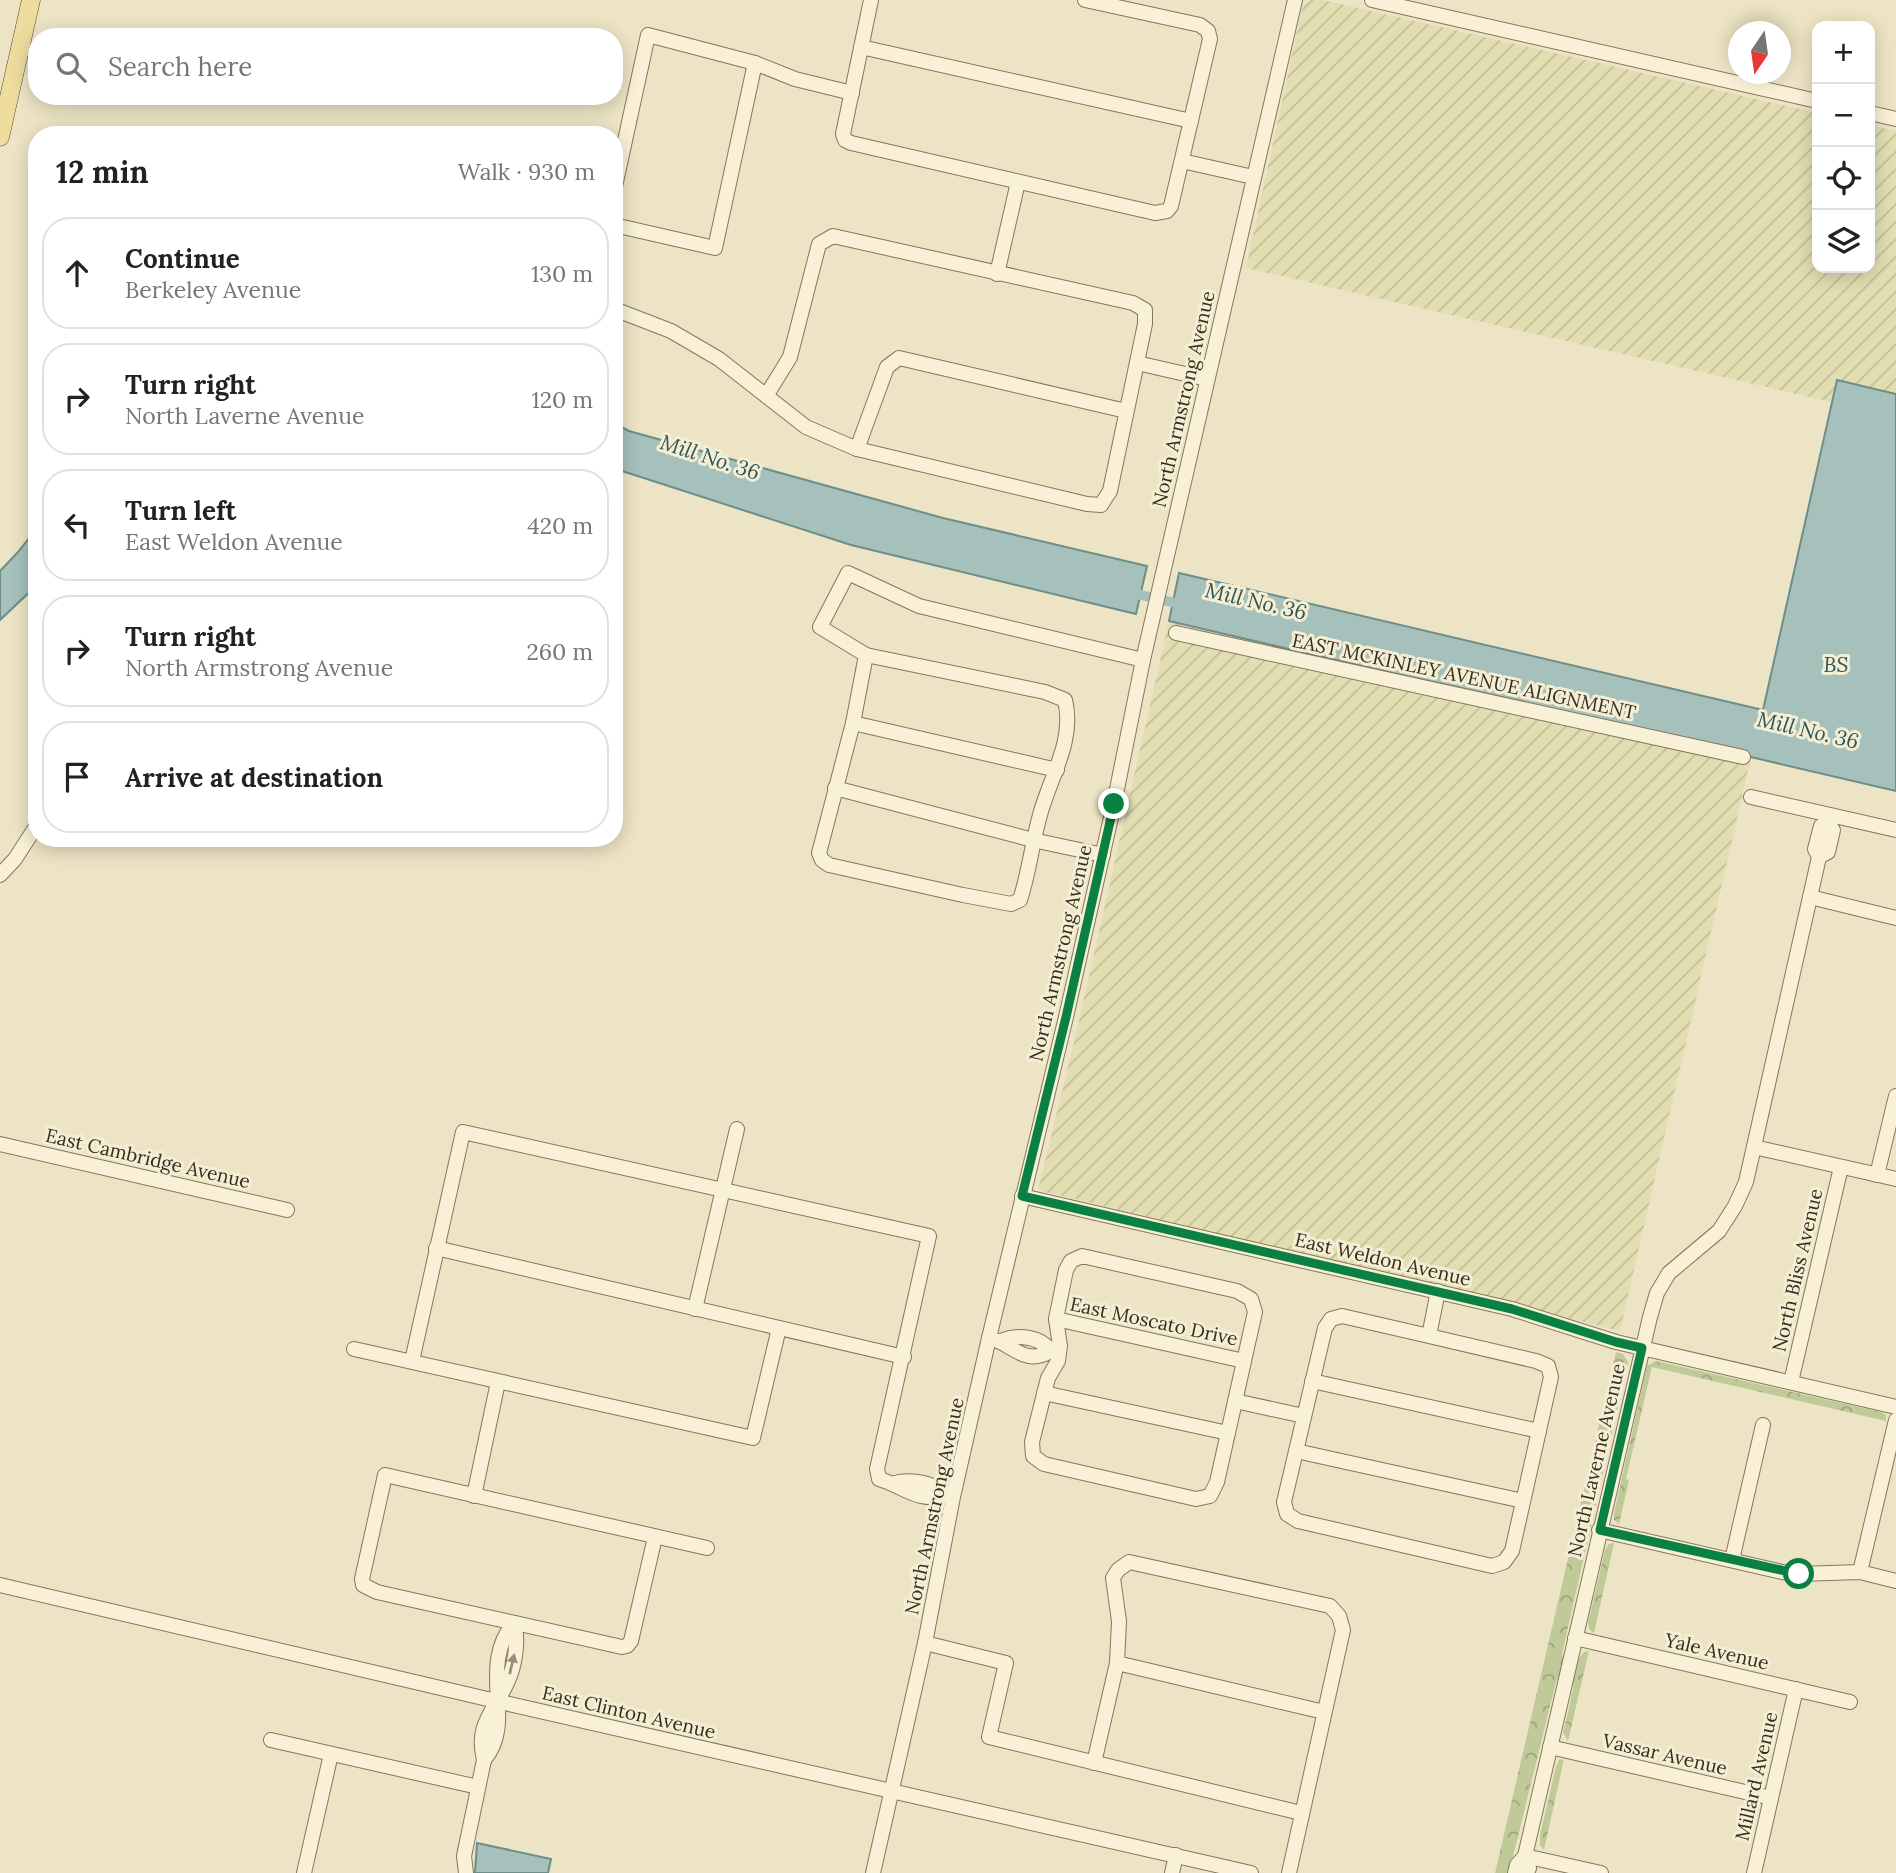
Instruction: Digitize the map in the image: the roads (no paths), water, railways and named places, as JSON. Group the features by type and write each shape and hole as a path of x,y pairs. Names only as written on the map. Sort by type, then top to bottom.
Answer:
{"main road":[{"path":"0,137 31,0"}],"street":[{"path":"871,0 843,134 845,140 1018,182 1161,213 1167,211 1171,206 1210,39 1208,31 1200,25 1085,0"},
{"name":"North Armstrong Avenue","path":"873,1873 925,1643 949,1496 995,1340 1022,1196 1103,855 1143,660 1294,0"},
{"path":"1371,0 1812,100"},
{"path":"623,150 648,35 755,63 795,79 852,93"},
{"path":"862,47 1191,121"},
{"path":"623,227 715,248 755,63"},
{"path":"1875,114 1896,118"},
{"path":"1182,160 1253,177"},
{"path":"997,274 1018,182"},
{"path":"623,312 671,331 719,359 766,396 806,427 857,449 1087,504 1101,505 1110,491 1145,324 1145,310 1133,303 833,236 818,244 790,357 766,396"},
{"path":"857,449 887,367 899,358 1126,411"},
{"path":"1137,363 1207,379"},
{"path":"866,655 853,723 819,853 822,860 829,865 1011,904 1020,900 1042,804 1057,769 1068,726 1065,700 1045,692 866,655 820,627 848,573 919,606 1143,660"},
{"name":"EAST MCKINLEY AVENUE ALIGNMENT","path":"1177,633 1743,757"},
{"path":"853,723 1057,769"},
{"path":"835,788 1033,840 1103,855"},
{"path":"1751,797 1829,819 1896,830"},
{"name":"North Laverne Avenue","path":"1525,1856 1657,1293 1669,1273 1718,1231 1735,1206 1746,1182 1819,857 1828,852 1833,830 1829,819"},
{"path":"0,875 28,839"},
{"path":"1810,897 1896,918"},
{"path":"1877,1175 1896,1096"},
{"path":"695,1309 737,1129"},
{"path":"412,1361 463,1132 929,1236 877,1469 879,1479 895,1483 902,1491 935,1499 949,1496"},
{"name":"East Cambridge Avenue","path":"0,1144 287,1210"},
{"path":"1754,1147 1896,1179"},
{"name":"North Bliss Avenue","path":"1791,1382 1841,1167"},
{"name":"East Weldon Avenue","path":"1022,1196 1438,1291 1512,1309 1616,1342 1896,1407"},
{"path":"436,1248 904,1357"},
{"path":"1082,1256 1237,1291 1251,1299 1255,1311 1217,1482 1210,1496 1196,1499 1044,1464 1033,1457 1032,1442 1055,1352 1060,1346 1056,1319 1066,1270 1071,1261 1082,1256"},
{"path":"1429,1336 1438,1291"},
{"path":"1342,1316 1548,1366 1552,1377 1512,1551 1504,1563 1492,1566 1298,1521 1287,1514 1284,1502 1312,1381 1325,1328 1331,1319 1342,1316"},
{"name":"East Moscato Drive","path":"1056,1319 1244,1361"},
{"path":"354,1349 753,1438 779,1328"},
{"path":"995,1340 1014,1335 1045,1343 1055,1352"},
{"path":"995,1340 1012,1351 1039,1358 1055,1352"},
{"path":"1030,1355 1034,1340"},
{"path":"1312,1381 1539,1431"},
{"path":"474,1496 498,1382"},
{"path":"1044,1393 1228,1433"},
{"path":"1235,1401 1304,1416"},
{"path":"1860,1572 1896,1420"},
{"path":"1732,1560 1763,1425"},
{"path":"1296,1451 1523,1501"},
{"path":"655,1537 633,1633 627,1646 615,1647 377,1592 363,1585 363,1572 385,1475 707,1548"},
{"path":"1600,1530 1799,1574 1860,1572 1896,1581"},
{"path":"1094,1763 1116,1663 1119,1621 1113,1578 1118,1570 1129,1562 1330,1606 1339,1616 1343,1630 1289,1873"},
{"name":"East Clinton Avenue","path":"0,1585 1251,1873"},
{"path":"466,1873 464,1856 478,1787 484,1760 493,1749 498,1727 496,1701 508,1681 519,1638 514,1623"},
{"name":"Yale Avenue","path":"1575,1638 1850,1702"},
{"path":"925,1643 1006,1663 989,1737 1301,1813"},
{"path":"1116,1663 1324,1712"},
{"name":"Millard Avenue","path":"1754,1873 1796,1689"},
{"path":"271,1740 478,1787"},
{"name":"Vassar Avenue","path":"1550,1747 1771,1798"},
{"path":"303,1873 331,1754"},
{"path":"1172,1873 1176,1855"},
{"path":"1515,1873 1517,1865 1525,1856"},
{"path":"1525,1856 1529,1868 1527,1873"},
{"path":"1525,1856 1601,1873"}],"water":[{"name":"BS","path":"1837,380 1896,394 1896,791 1169,621 1179,573 1763,710"},
{"path":"623,428 943,518 1147,566 1136,614 851,545 623,471"},
{"path":"28,539 28,594 0,620 0,571"},
{"path":"477,1843 551,1859 548,1873 475,1873"}],"waterway":[{"name":"Mill No. 36","path":"1128,592 1184,605"}]}
